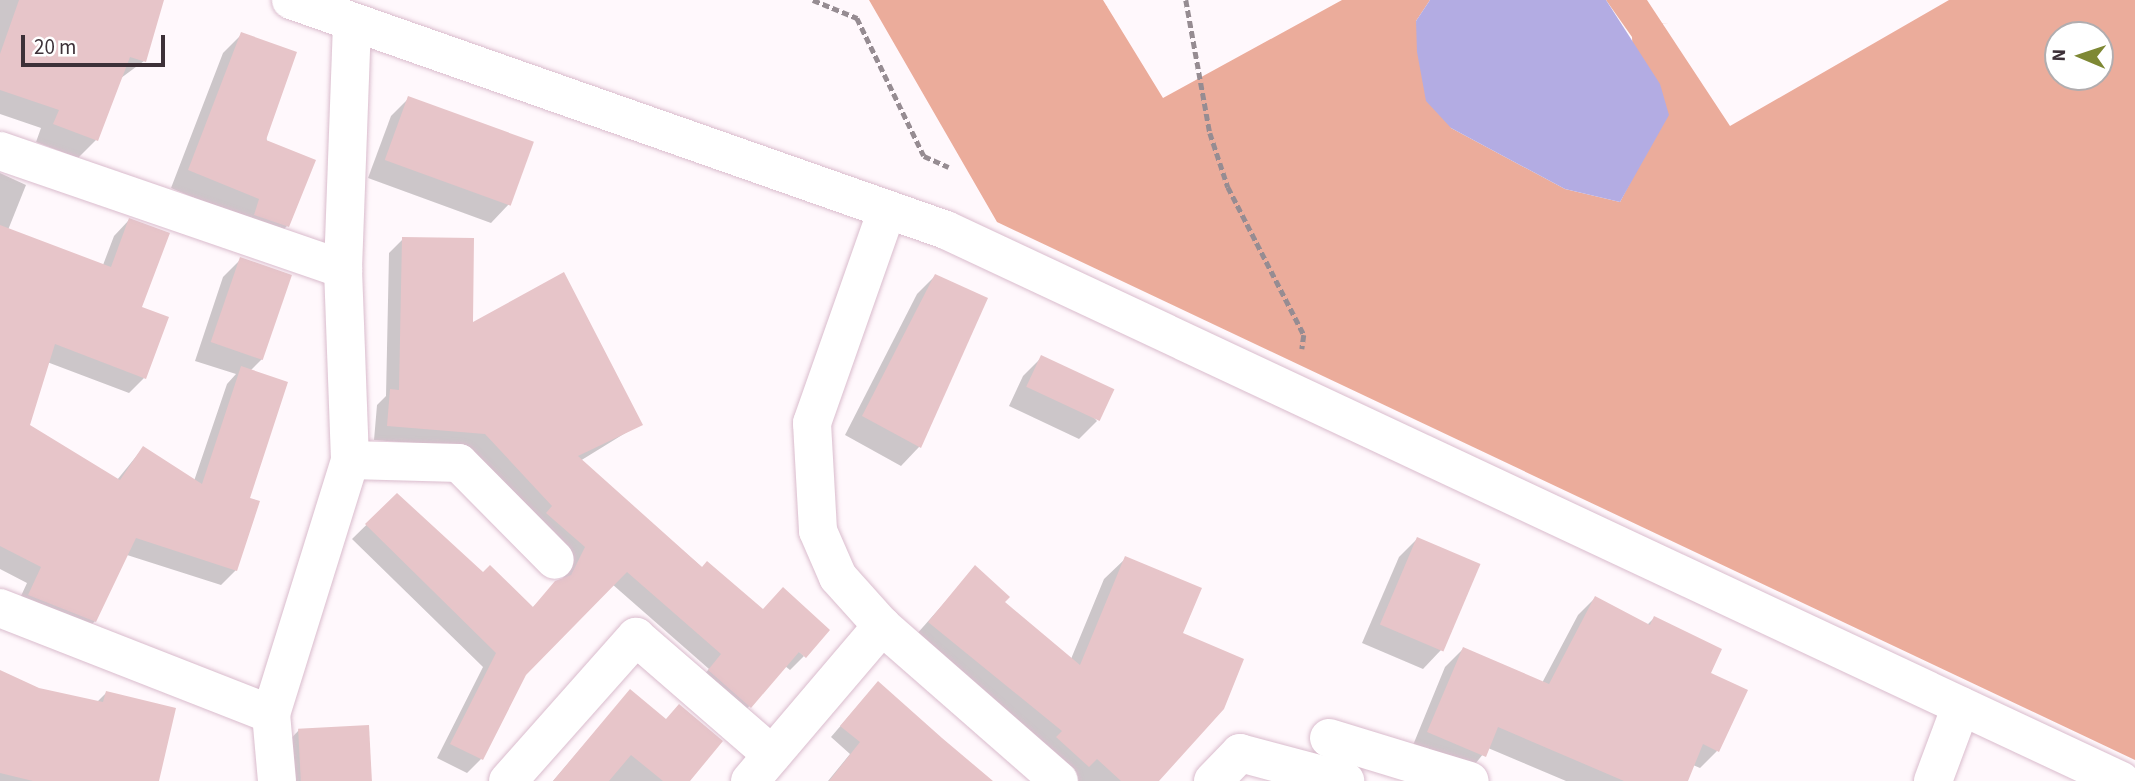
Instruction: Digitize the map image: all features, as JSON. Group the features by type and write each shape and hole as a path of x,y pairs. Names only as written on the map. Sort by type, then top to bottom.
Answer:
{"street":[{"path":"291,0 958,236 2121,781"},
{"path":"276,781 271,714 350,460 343,269 352,22"},
{"path":"0,151 343,269"},
{"path":"887,210 812,423 811,482 818,531 838,578 882,626 1059,781"},
{"path":"350,460 459,463 555,561"},
{"path":"0,608 271,714"},
{"path":"508,781 636,637 761,768 882,626"},
{"path":"1933,781 1961,706"},
{"path":"1329,738 1470,781"},
{"path":"1213,781 1240,752 1345,781"}],"path":[{"path":"813,0 857,18 924,156 949,167"},
{"path":"1185,0 1210,133 1228,187 1304,335 1301,357"}],"shaded area":[{"path":"869,0 1103,0 1163,98 1342,0 1430,0 1416,21 1451,128 1565,189 1620,202 1639,166 1632,37 1606,0 1647,0 1730,126 1949,0 2135,0 2135,760 997,222"},
{"path":"1430,0 1606,0 1660,84 1669,115 1620,202 1565,189 1451,128 1426,101 1417,52 1416,21"}],"building":[{"path":"19,0 164,0 146,62 130,57 98,141 53,124 59,110 0,90 0,54"},
{"path":"241,32 297,52 266,140 316,160 289,227 254,215 259,199 188,170"},
{"path":"408,96 534,142 511,206 385,160"},
{"path":"129,218 170,233 142,307 169,317 146,379 55,344 30,425 120,480 143,446 202,484 241,366 288,382 250,498 260,501 237,571 136,538 96,622 28,595 41,567 0,546 0,225 111,267"},
{"path":"402,237 474,238 473,322 564,272 643,425 578,456 702,567 707,561 763,609 783,587 830,630 806,658 799,652 751,708 708,670 721,654 627,572 526,675 483,760 450,744 496,653 365,524 397,493 483,572 490,565 533,607 555,581 571,575 585,547 546,513 552,506 485,434 387,426 390,389 399,390"},
{"path":"240,257 292,275 263,360 211,342"},
{"path":"935,274 988,298 921,448 862,416"},
{"path":"1041,355 1114,389 1100,421 1026,387"},
{"path":"1417,537 1481,564 1443,651 1380,624"},
{"path":"1125,556 1202,588 1183,633 1244,659 1224,709 1159,781 1121,781 1097,759 1089,767 1056,737 1062,731 928,622 975,565 1010,597 1005,602 1080,665"},
{"path":"1595,596 1650,625 1654,616 1722,649 1711,673 1748,690 1719,752 1703,744 1688,781 1624,781 1498,727 1486,757 1427,732 1463,647 1549,684"},
{"path":"0,670 39,688 103,702 106,691 176,708 159,781 33,781 0,773"},
{"path":"878,681 993,781 829,781 860,742 840,726"},
{"path":"630,689 666,719 679,704 723,741 690,781 663,781 631,755 609,781 553,781"},
{"path":"369,725 372,781 301,781 298,729"}]}
